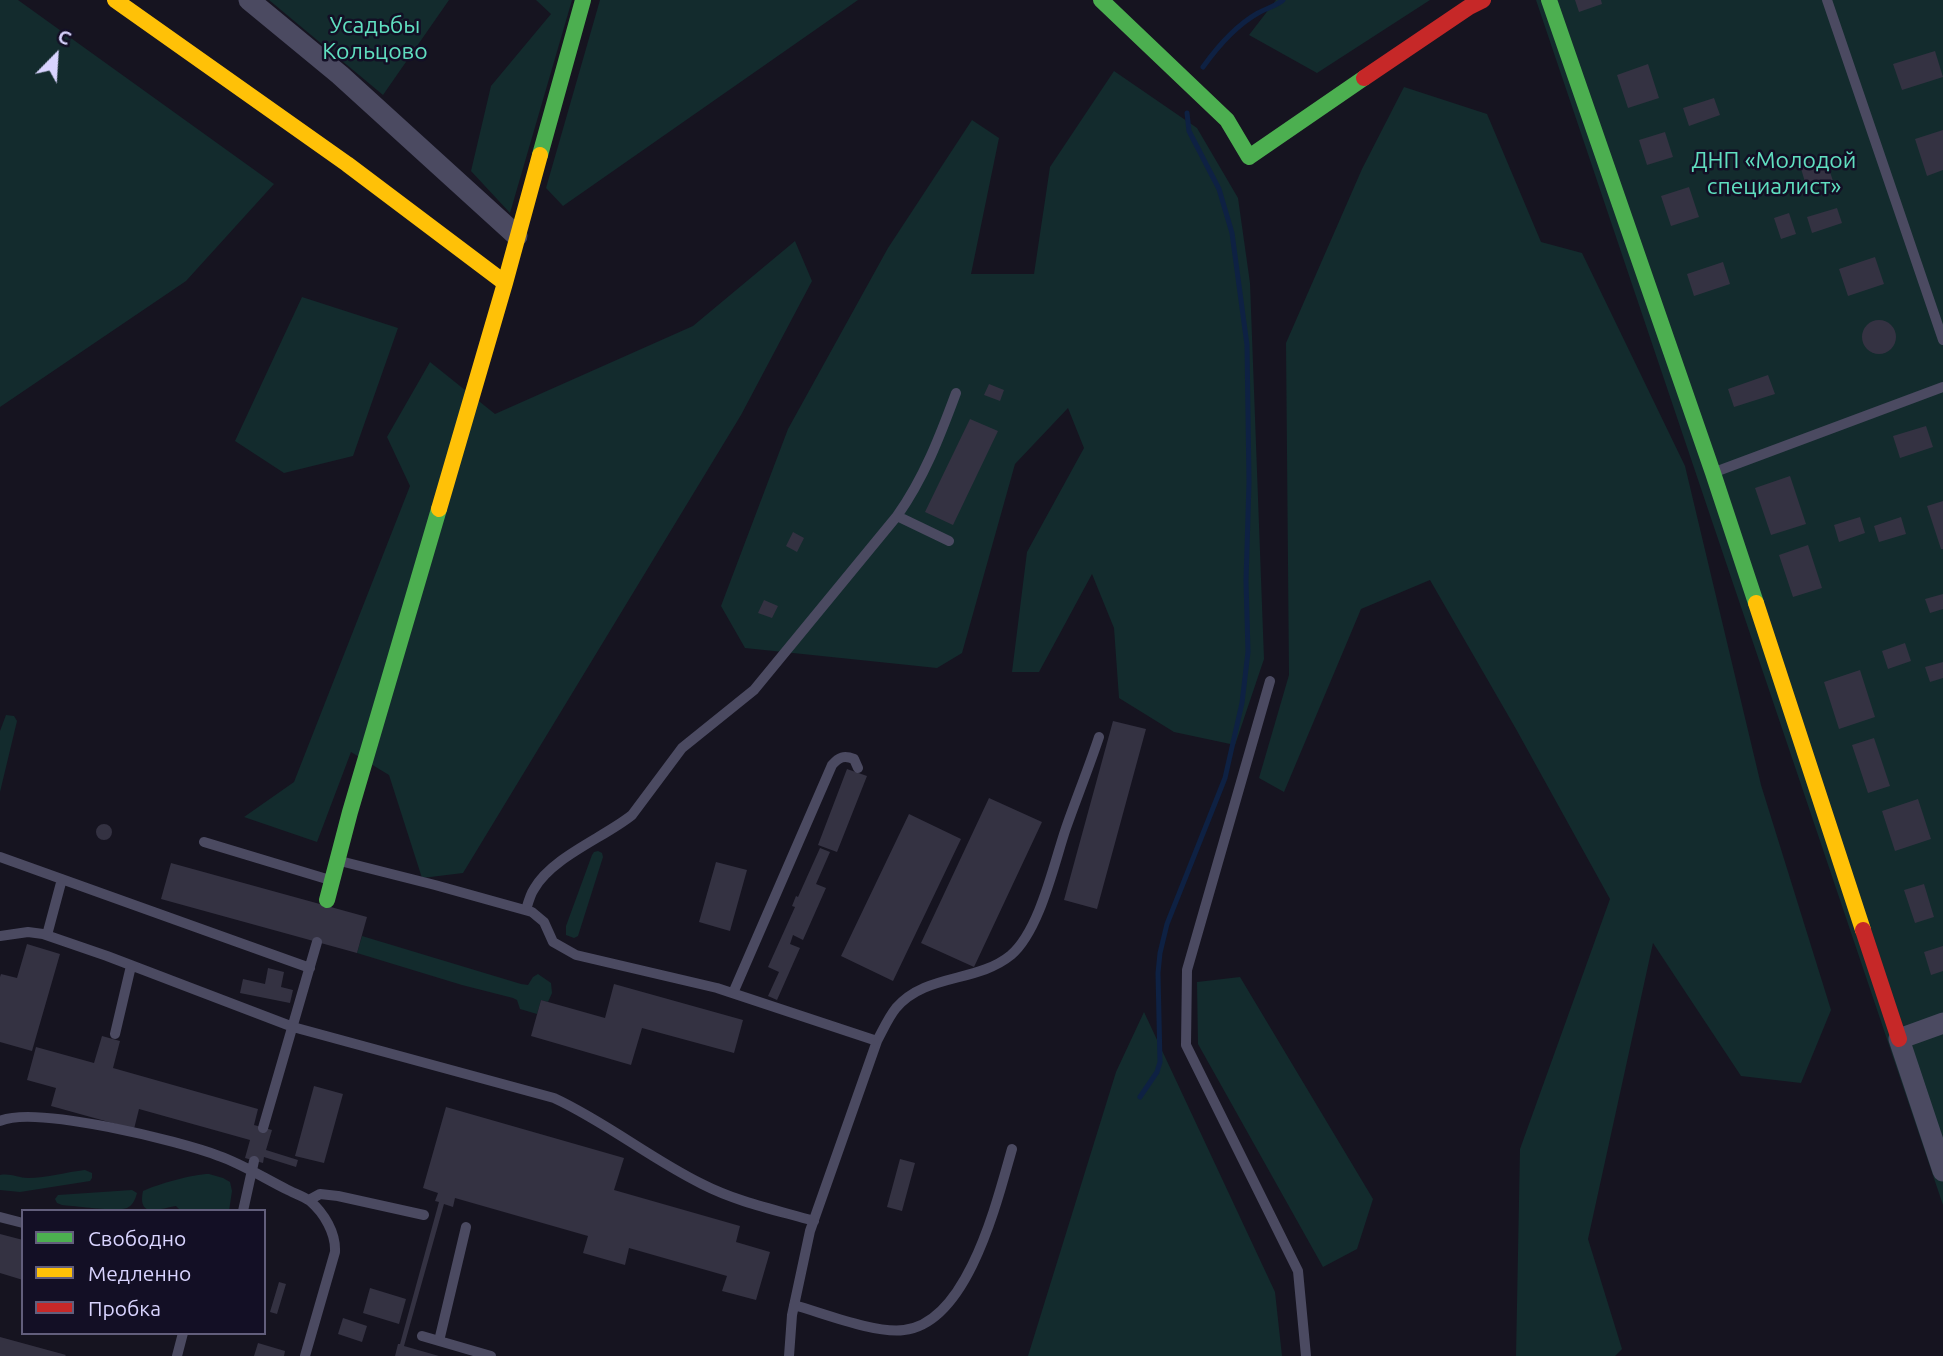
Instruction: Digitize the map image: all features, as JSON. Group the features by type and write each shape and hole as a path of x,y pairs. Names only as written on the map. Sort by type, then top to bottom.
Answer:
{"street":[{"path":"115,0 347,163 505,283"},
{"path":"249,0 340,75 517,236"},
{"path":"327,900 505,283 583,0"},
{"path":"1101,0 1227,120 1249,157 1483,0"},
{"path":"1549,0 1713,473 1943,1171"},
{"path":"1899,1039 1943,1023"}],"lane":[{"path":"1827,0 1943,340"},
{"path":"1713,473 1943,387"},
{"path":"526,910 534,889 546,873 593,839 623,823 632,815 682,748 754,690 914,493 956,393"},
{"path":"897,516 949,541"},
{"path":"1270,681 1187,970 1186,1045 1298,1271 1306,1356"},
{"path":"789,1356 794,1305 814,1222 877,1041 895,1009 917,991 996,964 1012,954 1023,941 1044,895 1099,737"},
{"path":"733,993 832,765 842,756 854,759 858,768"},
{"path":"204,842 332,880"},
{"path":"0,857 310,968"},
{"path":"338,861 526,910 544,922 553,942 576,955 733,993 877,1041"},
{"path":"47,935 62,879"},
{"path":"0,936 28,932 47,935 293,1027 554,1098 586,1114 701,1184 741,1200 814,1222"},
{"path":"263,1128 317,942"},
{"path":"114,1034 131,966"},
{"path":"0,1121 19,1116 63,1119 157,1138 253,1166 309,1200 324,1217 333,1234 335,1252 305,1356"},
{"path":"794,1305 889,1331 920,1327 936,1317 960,1289 995,1208 1012,1149"},
{"path":"243,1209 253,1166"},
{"path":"309,1200 320,1194 338,1196 424,1215"},
{"path":"0,1217 21,1222"},
{"path":"439,1341 466,1227"},
{"path":"177,1356 182,1335"},
{"path":"422,1336 491,1356"}],"green space":[{"path":"0,0 18,0 274,184 186,281 0,407"},
{"name":"Усадьбы Кольцово","path":"269,0 449,0 383,95"},
{"path":"536,0 572,0 510,213 471,171 491,86 551,14"},
{"path":"600,0 858,0 563,206 546,188"},
{"path":"1276,0 1430,0 1317,73 1249,35"},
{"name":"ДНП «Молодой специалист»","path":"1536,0 1943,0 1943,1205"},
{"path":"1114,71 1197,128 1238,198 1250,283 1264,659 1235,745 1174,732 1119,698 1114,628 1092,574 1039,672 1012,672 1027,552 1084,448 1068,408 1015,464 962,653 937,668 745,648 721,606 788,429 888,248 972,120 999,138 971,274 1034,274 1050,167"},
{"path":"1404,87 1487,114 1541,242 1582,253 1685,466 1761,785 1831,1010 1801,1083 1741,1076 1653,943 1588,1239 1622,1349 1615,1356 1516,1356 1520,1149 1610,899 1430,580 1361,609 1284,792 1259,778 1289,675 1286,343 1362,169"},
{"path":"795,241 812,281 741,415 463,873 422,878 389,775 351,752 317,842 244,817 294,782 410,486 387,437 430,362 495,414 693,326"},
{"path":"302,297 398,328 353,456 284,473 235,441"},
{"path":"6,715 14,716 17,721 0,792 0,731"},
{"path":"598,851 603,857 578,936 574,938 566,935 566,926 592,855"},
{"path":"362,936 521,984 528,985 538,974 551,983 552,993 548,1002 541,1000 537,1014 520,1009 517,1000 513,998 357,953"},
{"path":"1240,977 1373,1199 1357,1249 1323,1267 1198,1044 1197,982"},
{"path":"1144,1012 1275,1292 1282,1356 1028,1356 1116,1072"},
{"path":"85,1170 92,1173 90,1181 20,1192 0,1190 0,1175 35,1178"},
{"path":"209,1174 230,1182 232,1191 229,1209 179,1209 176,1206 147,1209 144,1206 143,1191"},
{"path":"132,1190 137,1193 135,1200 129,1207 122,1209 62,1205 55,1199 58,1195"}],"building":[{"path":"1575,0 1601,0 1602,4 1579,12"},
{"path":"1935,51 1943,77 1902,90 1893,64"},
{"path":"1648,64 1659,98 1628,108 1617,75"},
{"path":"1714,98 1720,115 1689,126 1683,108"},
{"path":"1943,130 1943,170 1927,176 1915,139"},
{"path":"1665,132 1673,157 1647,165 1639,140"},
{"path":"1825,157 1833,181 1807,189 1800,165"},
{"path":"1689,187 1699,217 1671,226 1661,196"},
{"path":"1837,208 1842,223 1812,233 1807,217"},
{"path":"1789,213 1796,234 1781,239 1774,218"},
{"path":"1875,257 1884,284 1848,296 1839,269"},
{"path":"1723,262 1730,284 1694,296 1687,274"},
{"path":"1879,320 1891,325 1896,337 1891,349 1879,354 1867,349 1862,337 1867,325"},
{"path":"1768,375 1775,394 1734,407 1728,389"},
{"path":"989,384 1004,390 1000,401 984,395"},
{"path":"970,419 998,431 953,525 925,512"},
{"path":"1926,426 1933,447 1900,458 1893,436"},
{"path":"1790,476 1806,524 1771,535 1755,488"},
{"path":"1943,501 1943,549 1941,549 1927,506"},
{"path":"1860,517 1865,533 1839,542 1834,525"},
{"path":"1901,517 1906,534 1879,542 1874,526"},
{"path":"793,532 804,538 797,552 786,546"},
{"path":"1808,545 1822,588 1793,597 1779,555"},
{"path":"1943,594 1943,609 1930,613 1925,599"},
{"path":"764,600 778,606 772,618 758,613"},
{"path":"1905,643 1911,661 1888,669 1882,651"},
{"path":"1943,662 1943,678 1930,682 1925,667"},
{"path":"1860,670 1875,717 1839,729 1824,682"},
{"path":"1113,721 1146,729 1097,909 1064,900"},
{"path":"1874,738 1890,786 1868,793 1852,745"},
{"path":"847,769 867,776 837,852 818,845"},
{"path":"989,798 1042,822 974,967 921,943"},
{"path":"1918,799 1931,839 1895,851 1882,811"},
{"path":"909,814 961,839 893,981 841,956"},
{"path":"101,824 107,824 112,832 110,838 101,840 96,835 96,829"},
{"path":"820,848 830,852 816,884 826,888 803,940 793,935 790,944 800,948 777,1000 768,996 779,972 768,967 795,907 792,906 796,896 798,897"},
{"path":"716,862 747,870 730,931 699,922"},
{"path":"171,863 367,917 357,953 161,899"},
{"path":"1924,884 1934,917 1915,923 1904,890"},
{"path":"27,944 60,954 32,1051 0,1042 0,977 1,974 17,978"},
{"path":"1943,946 1943,971 1931,975 1924,952"},
{"path":"268,968 284,972 281,987 293,990 290,1003 240,993 243,979 265,984"},
{"path":"614,984 743,1020 734,1053 642,1028 631,1065 531,1036 541,1000 605,1018"},
{"path":"102,1036 120,1041 113,1068 258,1109 254,1125 272,1130 266,1150 298,1160 296,1167 264,1157 263,1163 245,1158 250,1140 139,1109 134,1129 51,1106 56,1088 27,1080 36,1047 94,1063"},
{"path":"314,1086 343,1094 324,1163 295,1156"},
{"path":"446,1107 624,1158 614,1190 740,1226 736,1242 770,1252 756,1300 722,1291 727,1276 629,1248 625,1265 583,1253 588,1236 455,1198 453,1207 444,1204 404,1346 439,1356 395,1356 439,1202 435,1201 438,1193 423,1188"},
{"path":"900,1159 915,1163 902,1211 887,1207"},
{"path":"0,1234 21,1239 21,1279 0,1273"},
{"path":"279,1282 286,1284 277,1314 270,1312"},
{"path":"370,1288 406,1299 399,1324 363,1313"},
{"path":"343,1318 367,1326 362,1342 338,1334"},
{"path":"0,1337 66,1355 0,1356"},
{"path":"258,1343 285,1351 284,1356 254,1356"}],"waterway":[{"path":"1203,67 1234,30 1283,0"},
{"path":"1140,1097 1157,1072 1160,1062 1158,973 1167,924 1225,778 1242,703 1248,652 1247,345 1232,233 1219,189 1189,131 1187,113"}],"traffic: fast":[{"path":"540,155 583,0"},
{"path":"1101,0 1227,120 1249,157 1364,78"},
{"path":"1549,0 1756,603"},
{"path":"327,900 350,812 439,509"}],"traffic: slow":[{"path":"115,0 347,164 505,283"},
{"path":"439,509 540,155"},
{"path":"1756,603 1863,930"}],"traffic: jam":[{"path":"1364,78 1483,0"},
{"path":"1863,930 1899,1039"}]}
